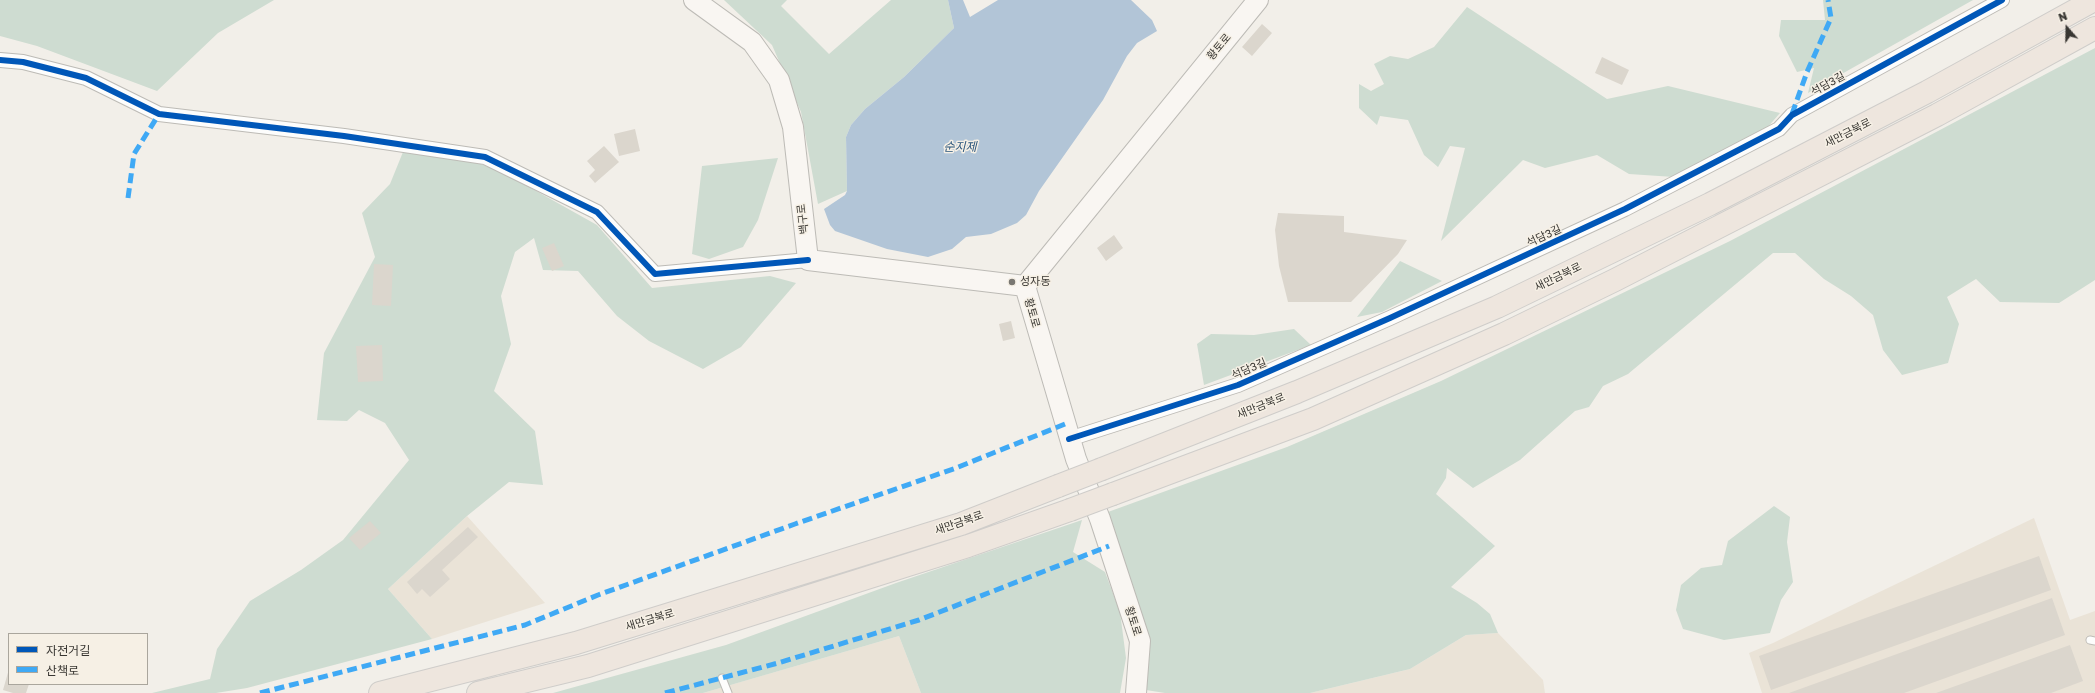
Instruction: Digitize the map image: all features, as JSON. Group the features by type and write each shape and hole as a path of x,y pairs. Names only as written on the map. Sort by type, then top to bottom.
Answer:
{"highway":[{"name":"새만금북로","path":"380,693 584,640 960,524 1297,392 1497,307 1710,204 1927,92 2094,0"},
{"path":"478,693 588,666 968,546 1070,510 1313,419 1504,334 1615,280 1923,122 2095,28"}],"main road":[{"name":"백구로","path":"694,0 752,42 779,80 793,127 808,260"},
{"name":"황토로","path":"1136,693 1140,641 1100,519 1070,439 1024,286 1258,0"},
{"path":"808,260 1024,286"}],"street":[{"name":"석담3길","path":"1070,439 1238,385 1390,318 1625,209 1779,129 1792,115 2002,0"},
{"path":"0,60 23,62 86,78 158,114 344,136 485,157 597,212 655,274 808,260"}],"lane":[{"path":"722,678 728,693"}],"shaded area":[{"path":"0,0 274,0 218,33 157,91 37,46 0,36"},
{"path":"724,0 787,0 781,6 829,54 891,0 948,0 954,28 904,77 865,109 851,125 846,137 847,191 818,204 801,112 772,45"},
{"path":"1823,0 1973,0 1808,93 1814,68 1797,72 1779,36 1781,20 1825,20"},
{"path":"1467,7 1607,99 1668,86 1780,113 1767,128 1674,177 1629,174 1597,155 1545,168 1523,160 1441,241 1465,148 1450,146 1438,167 1424,155 1408,120 1380,116 1377,125 1359,108 1359,84 1371,91 1384,84 1374,64 1390,56 1408,59 1434,47"},
{"path":"2095,48 2095,280 2059,303 2000,302 1976,279 1947,297 1959,324 1948,363 1902,375 1883,350 1873,315 1851,296 1824,279 1795,253 1773,253 1628,374 1603,386 1589,407 1575,411 1520,460 1473,488 1447,468 1446,478 1436,494 1495,546 1451,587 1477,603 1490,614 1498,633 1466,635 1410,669 1310,693 1165,693 1146,690 1146,627 1114,542 1108,512 1287,447 1441,381 1730,241"},
{"path":"403,152 473,161 504,173 597,225 652,288 770,276 796,283 741,347 703,369 649,341 617,316 578,271 543,270 534,238 515,252 501,296 511,344 494,391 535,431 543,485 509,482 467,516 388,589 432,639 247,688 216,693 152,693 210,679 217,649 250,601 301,570 343,540 409,460 385,423 359,410 347,421 317,420 324,353 375,257 362,213 390,184"},
{"path":"778,158 758,220 743,247 709,259 692,254 702,166"},
{"path":"1400,261 1442,281 1382,312 1357,317"},
{"path":"1294,329 1311,345 1204,385 1197,344 1211,334 1254,335"},
{"path":"1774,506 1790,517 1787,542 1793,582 1781,600 1770,633 1724,640 1683,629 1676,610 1681,585 1701,568 1722,565 1728,541"},
{"path":"467,516 545,603 432,639 388,589"},
{"path":"2034,518 2070,620 2095,611 2095,693 1762,693 1749,653 1773,643"},
{"path":"1082,520 1073,552 1105,572 1120,612 1126,658 1120,693 921,693 899,636 703,693 553,693 726,645 896,583"},
{"path":"1498,633 1543,680 1545,693 1310,693 1410,669 1466,635"},
{"path":"899,636 921,693 703,693 713,690"}],"water":[{"name":"순지제","path":"948,0 963,0 970,17 998,0 1131,0 1152,20 1157,31 1137,43 1127,56 1103,100 1039,191 1026,215 1017,223 991,234 966,237 952,249 928,257 887,249 835,231 830,225 824,209 845,195 847,191 846,137 851,125 865,109 904,77 954,28"}],"building":[{"path":"1262,24 1272,33 1252,56 1242,47"},
{"path":"1602,57 1629,70 1622,85 1595,73"},
{"path":"635,129 640,151 619,156 614,134"},
{"path":"604,146 619,162 595,183 589,176 595,170 587,161"},
{"path":"1278,213 1344,216 1344,232 1407,240 1398,254 1351,302 1288,302 1279,266 1275,230"},
{"path":"1114,235 1123,248 1106,261 1097,248"},
{"path":"554,243 564,266 552,271 542,248"},
{"path":"374,264 393,265 391,306 372,305"},
{"path":"1011,321 1015,338 1003,341 999,324"},
{"path":"382,345 383,381 358,382 356,346"},
{"path":"370,521 381,533 360,550 349,538"},
{"path":"468,527 478,537 442,570 450,579 430,597 422,589 417,594 407,582"},
{"path":"2039,556 2051,590 1771,690 1759,656"},
{"path":"2052,598 2065,635 1904,693 1789,693"},
{"path":"2070,645 2083,681 2051,693 1936,693"},
{"path":"8,672 8,685 29,685 26,693 13,693 3,690"}],"marked path":[{"path":"1792,114 1807,72 1831,18 1828,0"},
{"path":"128,198 134,154 159,114"},
{"path":"260,693 525,625 598,595 956,468 1065,424"},
{"path":"665,693 778,663 919,620 1109,546"}],"cycle path":[{"path":"1069,439 1238,385 1390,318 1625,209 1779,129 1792,115 2002,0"},
{"path":"0,60 23,62 86,78 159,114 344,136 485,157 597,212 655,274 808,260"}],"place":[{"name":"성자동","path":"1012,282"}]}
